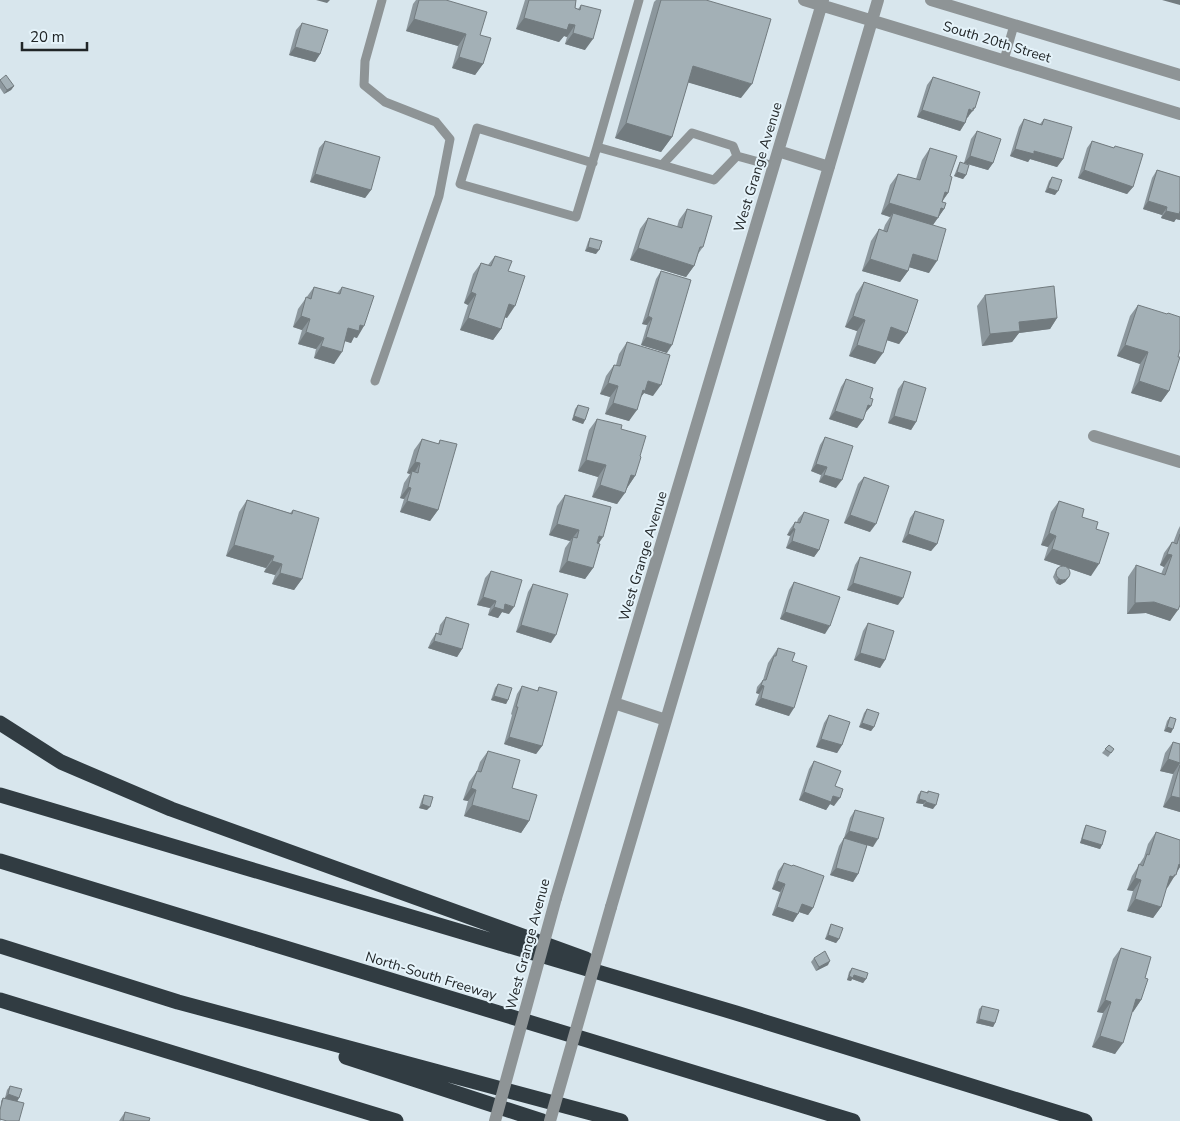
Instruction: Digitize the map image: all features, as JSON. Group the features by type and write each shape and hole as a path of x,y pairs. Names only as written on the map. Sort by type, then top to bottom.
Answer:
{"highway":[{"path":"0,724 61,762 171,809 736,1013"},
{"path":"0,795 736,1013 1085,1121"},
{"name":"North-South Freeway","path":"0,860 852,1121"},
{"path":"0,946 542,1121"},
{"path":"0,1000 396,1121"},
{"path":"178,1002 621,1121"}],"street":[{"name":"South 20th Street","path":"804,0 822,3 1180,114"},
{"path":"550,1121 611,907 878,0"},
{"name":"South 20th Street","path":"931,0 1180,75"},
{"name":"West Grange Avenue","path":"495,1121 556,898 822,3"},
{"path":"778,151 829,167"},
{"path":"1094,436 1180,462"},
{"path":"614,703 666,720"}],"lane":[{"path":"375,381 439,196 450,139 436,122 385,102 364,85 365,61 382,0"},
{"path":"593,163 477,128 460,184 576,217 593,163 639,0"},
{"path":"1004,60 1014,25"},
{"path":"662,165 692,133 733,146 737,156"},
{"path":"597,146 714,180 737,156"},
{"path":"737,156 774,166"}],"building":[{"path":"419,0 446,0 487,12 480,35 491,38 483,64 459,57 466,34 414,19"},
{"path":"529,0 576,0 575,8 580,10 581,5 601,10 593,39 573,33 575,25 569,24 567,30 524,18"},
{"path":"661,0 706,0 771,19 752,84 693,66 672,137 626,123"},
{"path":"302,23 328,30 320,54 295,47"},
{"path":"6,75 14,86 7,90 0,80"},
{"path":"933,77 980,92 975,108 973,108 973,111 969,109 965,123 922,110"},
{"path":"1024,119 1042,125 1044,119 1072,127 1063,159 1034,151 1034,154 1015,149"},
{"path":"977,131 1001,139 993,163 970,156"},
{"path":"325,141 380,157 371,190 315,174"},
{"path":"1092,141 1143,154 1133,187 1084,170"},
{"path":"930,148 957,156 950,176 952,177 948,193 945,192 942,202 946,203 944,209 941,208 938,218 889,203 898,174 920,180"},
{"path":"960,162 969,165 966,175 957,172"},
{"path":"1157,170 1180,177 1179,214 1166,211 1167,207 1148,201"},
{"path":"1052,177 1062,180 1058,191 1048,188"},
{"path":"687,209 712,216 703,247 700,247 694,266 638,248 648,218 682,228"},
{"path":"893,213 946,229 937,261 913,254 908,271 870,259 879,229 887,232"},
{"path":"590,238 602,241 599,250 588,247"},
{"path":"495,256 512,261 508,271 525,276 515,306 509,304 501,329 468,318 476,294 471,292 481,263 491,266"},
{"path":"661,271 691,280 672,345 646,337 652,318 648,316"},
{"path":"864,282 918,300 907,333 891,327 883,353 857,345 865,320 853,316"},
{"path":"1054,286 1057,318 1019,322 1020,331 990,334 985,295"},
{"path":"314,287 340,294 342,287 374,296 364,326 360,325 359,331 348,328 342,352 321,346 324,338 306,332 310,319 301,316 306,297 311,299"},
{"path":"1138,305 1180,317 1180,349 1178,357 1180,357 1169,391 1139,381 1148,352 1125,345"},
{"path":"627,342 670,355 661,385 648,381 637,410 613,403 618,386 608,383 614,365 620,366"},
{"path":"846,379 873,388 870,398 873,399 871,406 868,405 863,420 835,411"},
{"path":"904,381 926,388 916,422 894,416"},
{"path":"578,405 589,408 585,420 574,416"},
{"path":"597,419 622,425 621,429 646,436 635,476 631,475 625,493 600,485 606,465 586,460"},
{"path":"825,437 853,446 842,480 824,475 827,467 816,464"},
{"path":"422,439 439,444 440,440 457,444 438,510 407,501 411,488 408,487 412,471 418,473 420,463 415,462"},
{"path":"864,477 889,486 876,524 850,515"},
{"path":"565,495 611,507 603,537 599,536 597,543 600,544 593,568 567,561 573,537 577,538 579,530 557,524"},
{"path":"247,500 292,514 293,510 319,518 302,579 280,573 282,564 272,561 274,556 234,545"},
{"path":"1059,501 1084,509 1082,517 1098,522 1096,529 1109,533 1099,564 1052,549 1056,536 1049,533"},
{"path":"915,511 944,520 937,544 908,534"},
{"path":"804,512 829,520 819,550 792,541 795,522 800,523"},
{"path":"1180,534 1180,605 1178,610 1154,602 1135,603 1136,565 1165,575 1172,555 1167,554 1172,542 1177,544"},
{"path":"860,557 911,572 903,598 853,583"},
{"path":"1063,566 1068,568 1070,573 1068,578 1063,580 1058,578 1056,573 1058,568"},
{"path":"491,571 522,580 514,607 505,604 504,610 494,607 496,601 483,597"},
{"path":"794,582 840,597 830,626 785,612"},
{"path":"533,584 568,594 556,635 521,625"},
{"path":"446,617 469,624 462,649 434,641 436,633 441,635"},
{"path":"868,623 894,631 885,660 860,653"},
{"path":"778,648 795,653 792,661 807,666 794,708 761,698 764,686 761,685 763,680 766,680"},
{"path":"498,684 512,688 508,700 494,696"},
{"path":"522,686 538,691 539,687 557,692 542,746 509,737"},
{"path":"867,709 879,713 874,727 862,723"},
{"path":"829,715 850,722 842,745 821,739"},
{"path":"1170,717 1176,719 1173,729 1167,727"},
{"path":"1173,742 1180,744 1180,763 1168,759"},
{"path":"1109,745 1114,749 1111,753 1105,749"},
{"path":"488,751 520,760 512,788 537,795 529,821 472,805 476,790 471,788 477,771 481,772"},
{"path":"814,761 841,771 835,786 843,789 840,798 833,796 831,802 804,792"},
{"path":"1180,765 1180,798 1171,796"},
{"path":"921,791 939,794 936,805 919,799"},
{"path":"424,795 433,797 430,807 422,804"},
{"path":"855,810 884,818 878,839 849,831"},
{"path":"1086,825 1106,831 1102,845 1082,839"},
{"path":"1156,832 1180,840 1180,865 1176,875 1174,877 1170,876 1161,907 1135,899 1141,880 1135,878 1139,864 1143,866 1147,854 1149,855"},
{"path":"844,838 867,845 858,874 836,868"},
{"path":"784,863 824,876 813,908 802,904 798,914 777,907 785,884 777,881"},
{"path":"831,924 843,928 839,939 828,935"},
{"path":"1121,948 1151,957 1145,978 1148,979 1141,1000 1136,999 1123,1043 1100,1036 1111,1002 1105,1000"},
{"path":"825,951 830,961 819,967 814,958"},
{"path":"852,968 868,973 866,979 854,975 853,978 849,976"},
{"path":"982,1006 999,1010 995,1023 979,1019"},
{"path":"10,1086 22,1089 19,1098 8,1094"},
{"path":"3,1098 24,1103 19,1121 0,1119"},
{"path":"125,1112 150,1118 149,1121 123,1121"}]}
